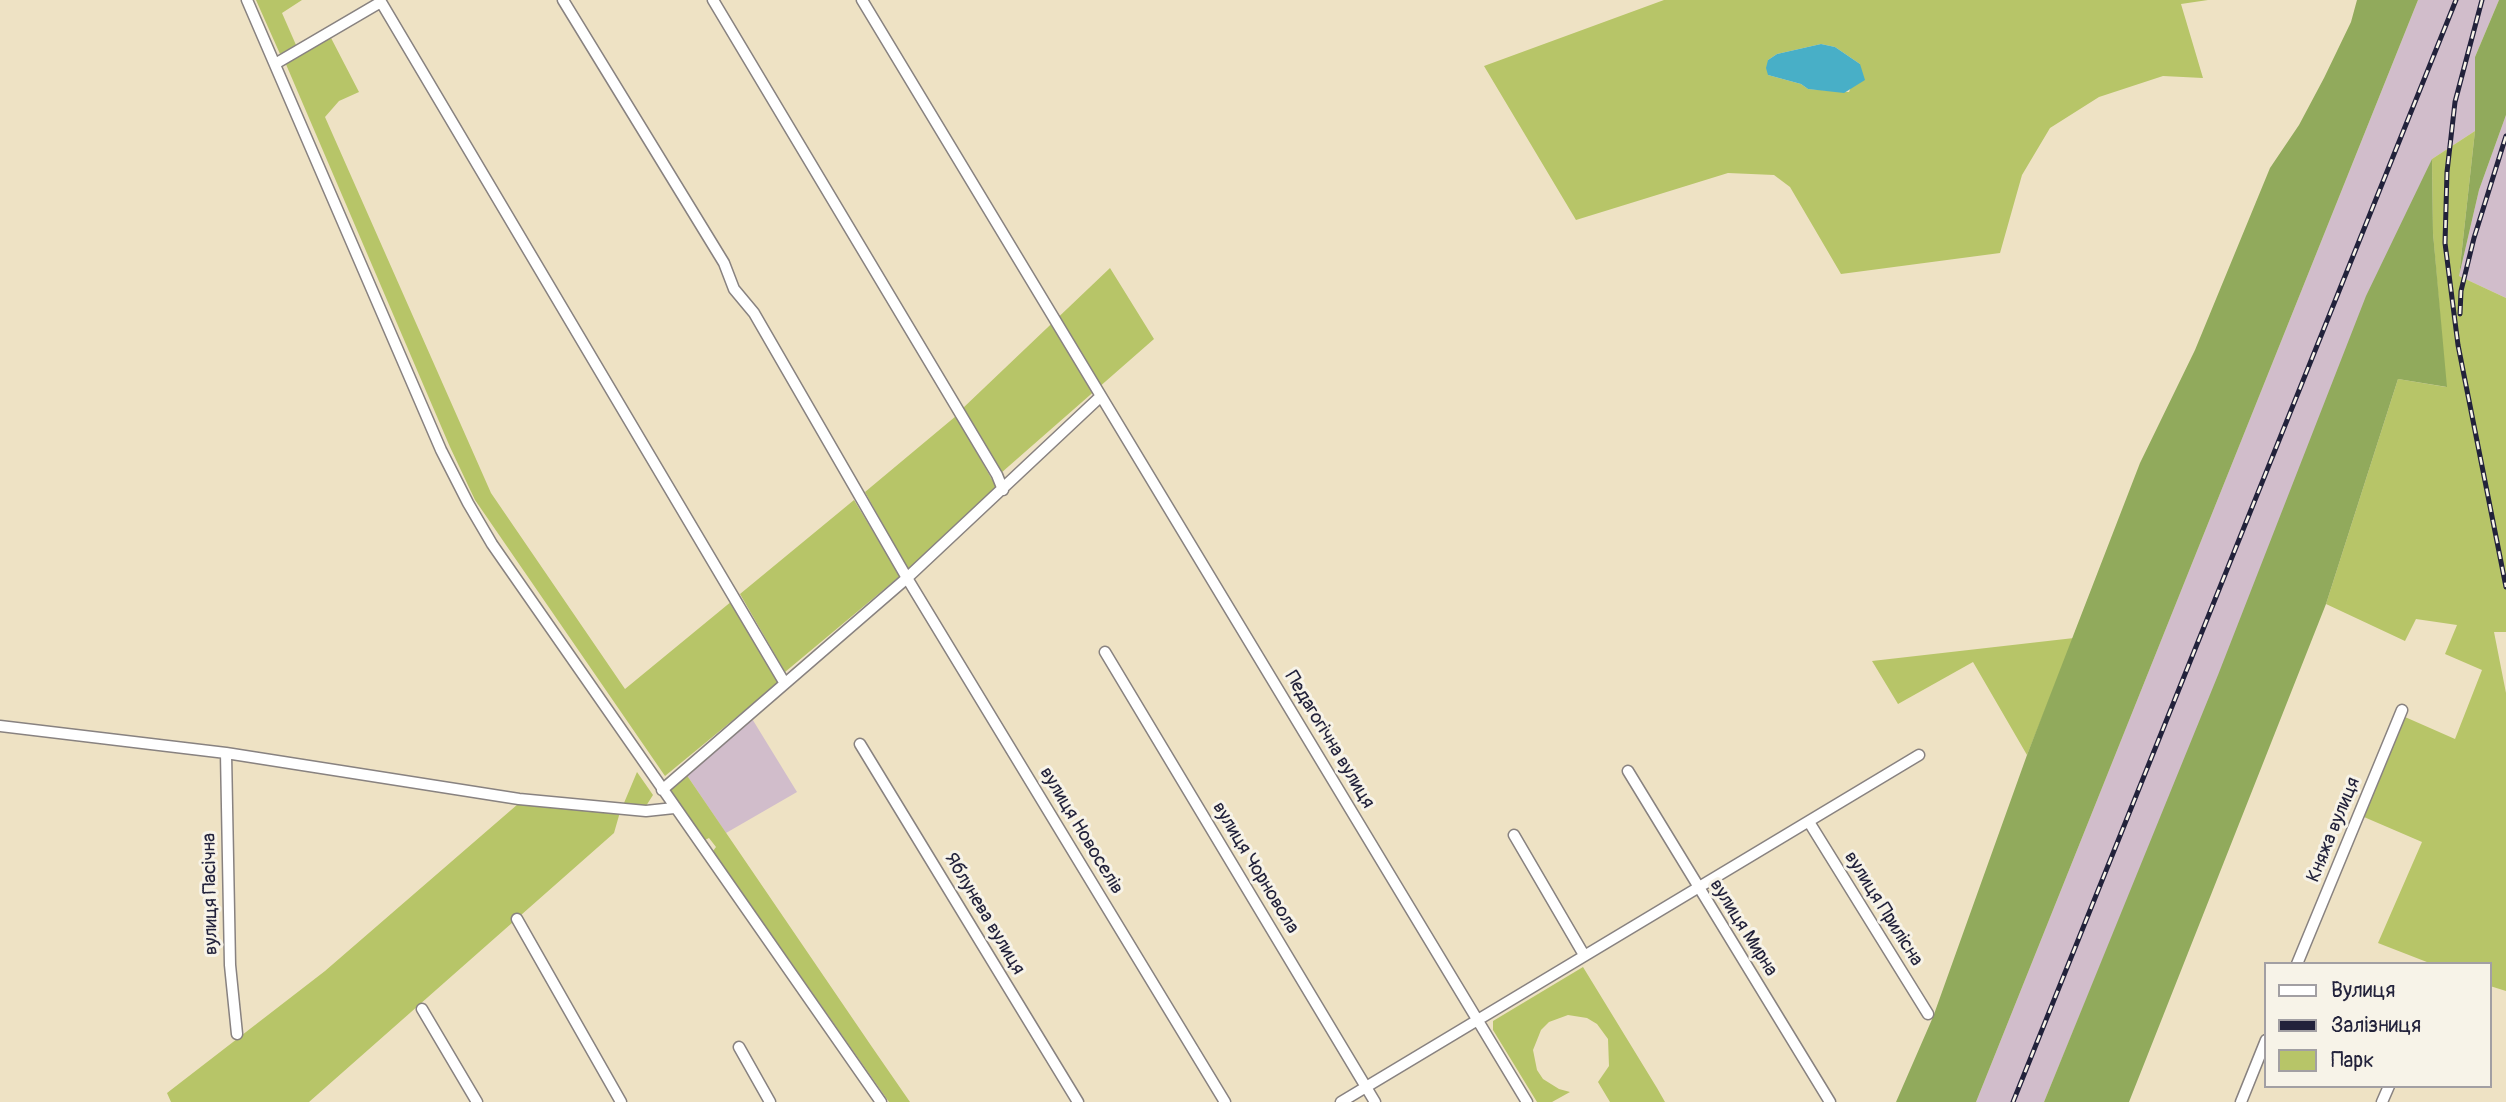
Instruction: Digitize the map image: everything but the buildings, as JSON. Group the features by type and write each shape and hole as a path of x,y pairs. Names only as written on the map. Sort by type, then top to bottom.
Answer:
{"street":[{"path":"247,0 442,450 468,503 492,544 674,808 881,1102"},
{"name":"вулиця Новоселів","path":"563,0 724,263 734,289 754,313 907,578 1225,1102"},
{"path":"713,0 997,475 1003,491"},
{"name":"Педагогічна вулиця","path":"862,0 1527,1102"},
{"path":"275,64 381,1 784,682"},
{"path":"662,790 907,578 1003,491 1100,397"},
{"name":"вулиця Чорновола","path":"1105,652 1375,1102"},
{"name":"Княжа вулиця","path":"2299,962 2402,710"},
{"path":"0,726 226,753 519,799 646,811 674,808"},
{"name":"Яблунева вулиця","path":"860,744 1078,1102"},
{"name":"вулиця Пасічна","path":"226,753 230,965 237,1034"},
{"path":"1341,1102 1919,755"},
{"name":"вулиця Мирна","path":"1628,771 1830,1102"},
{"name":"вулиця Прилісна","path":"1809,822 1928,1014"},
{"path":"1514,835 1584,955"},
{"path":"517,919 621,1102"},
{"path":"422,1009 477,1102"},
{"path":"2241,1102 2264,1045"},
{"path":"739,1047 770,1102"}],"shaded area":[{"path":"2418,0 2499,0 2475,57 2475,131 2432,159 2044,1102 1976,1102"},
{"path":"2506,115 2506,298 2459,276 2479,190"},
{"path":"751,717 797,792 726,833 686,774"}],"green space":[{"path":"256,0 302,0 282,13 296,45 280,54"},
{"path":"1664,0 2208,0 2181,4 2203,78 2163,76 2099,97 2050,128 2022,175 2000,253 1841,274 1790,187 1774,175 1728,173 1576,220 1484,66","holes":["1821,44 1835,47 1860,64 1849,92 1808,89 1801,84 1768,75 1768,60 1777,54"]},
{"path":"2357,0 2418,0 1976,1102 1896,1102 1933,1017 2027,755 2140,463 2195,350 2270,168 2299,125 2324,78 2351,22"},
{"path":"2499,0 2506,0 2506,115 2479,190 2459,276 2475,131 2475,57"},
{"path":"330,36 359,92 339,101 325,117 491,493 625,689 732,601 778,683 665,776 475,500 450,447 285,62"},
{"path":"2475,131 2459,276 2506,298 2506,632 2494,632 2506,693 2506,991 2492,987 2492,962 2427,962 2378,943 2422,842 2364,817 2405,717 2455,739 2482,670 2445,654 2457,625 2416,619 2405,641 2326,604 2398,379 2446,387 2433,233 2432,159"},
{"path":"2432,159 2433,233 2447,387 2398,379 2326,604 2129,1102 2044,1102 2218,675 2366,296"},
{"path":"1110,268 1154,339 1001,473 963,408"},
{"path":"956,416 998,490 908,570 865,492"},
{"path":"854,500 900,576 785,672 740,594"},
{"path":"2074,638 2027,755 1973,662 1898,704 1872,661"},
{"path":"637,772 653,795 646,806 624,803"},
{"path":"686,774 910,1102 889,1102 713,851 716,847 709,838 705,840 669,789"},
{"path":"518,804 620,812 614,833 309,1102 171,1102 167,1093 325,971"},
{"path":"1583,967 1665,1102 1610,1102 1598,1082 1609,1066 1608,1039 1597,1024 1587,1018 1568,1015 1549,1022 1541,1030 1533,1050 1537,1070 1543,1079 1570,1092 1552,1102 1537,1102 1493,1030 1493,1021"}],"water":[{"path":"1821,44 1835,47 1860,64 1865,80 1844,93 1808,89 1801,84 1768,75 1768,60 1777,54"}],"railway":[{"path":"2013,1102 2456,0"},
{"path":"2482,0 2455,102 2447,172 2445,243 2458,345 2506,587"},
{"path":"2460,314 2461,291 2474,238 2506,136"}]}
